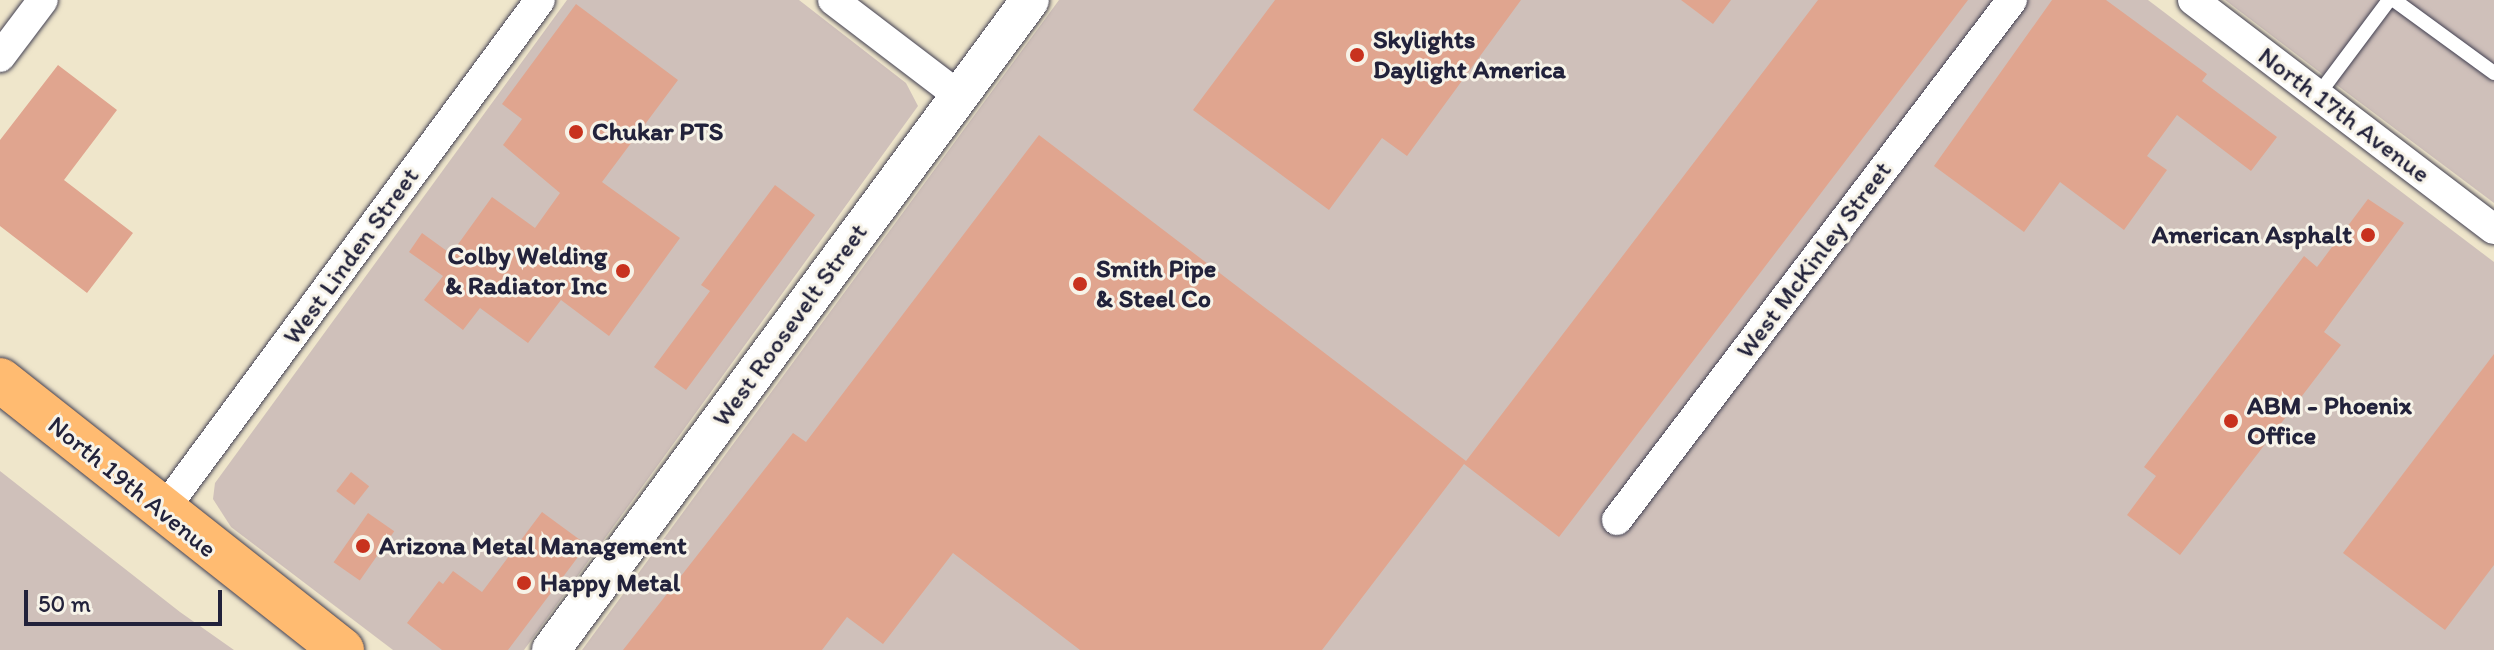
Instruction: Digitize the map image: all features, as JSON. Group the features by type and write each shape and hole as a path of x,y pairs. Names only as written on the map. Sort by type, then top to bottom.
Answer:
{"main road":[{"name":"North 19th Avenue","path":"0,380 162,512 342,650"}],"street":[{"path":"0,57 43,0"},
{"name":"West Linden Street","path":"162,512 540,0"},
{"path":"833,0 959,96"},
{"name":"West Roosevelt Street","path":"551,650 1030,0"},
{"name":"West McKinley Street","path":"1617,520 2012,0"},
{"name":"North 17th Avenue","path":"2193,0 2494,229"}],"lane":[{"path":"2318,95 2391,0 2494,73"}],"shaded area":[{"path":"567,0 799,0 906,83 918,106 524,650 393,650 231,527 213,499 215,483"},
{"path":"1059,0 2148,0 2494,262 2494,650 582,650"},
{"path":"2225,0 2494,0 2494,203 2330,80"},
{"path":"0,471 180,612 234,650 0,650"}],"building":[{"name":"Skylights Daylight America","path":"1275,0 1521,0 1407,156 1382,138 1329,210 1193,110"},
{"path":"1681,0 1731,0 1713,24"},
{"name":"Smith Pipe & Steel Co","path":"1818,0 1968,0 1559,537 1464,464 1322,650 1080,650 953,553 883,644 847,617 822,650 623,650 793,433 806,442 1039,135 1466,461"},
{"path":"2052,0 2106,0 2207,74 2202,81 2277,137 2251,171 2177,115 2147,156 2167,170 2124,230 2060,182 2024,232 1934,166"},
{"path":"576,4 678,80 602,182 680,238 609,336 561,300 528,343 480,308 463,330 424,300 443,276 409,252 422,233 451,254 492,197 535,228 560,193 503,145 522,119 502,104"},
{"path":"58,65 117,110 64,180 133,233 87,293 0,226 0,140"},
{"path":"775,185 815,215 686,390 654,367 710,291 701,285"},
{"name":"ABM - Phoenix Office","path":"2368,199 2404,223 2324,332 2341,345 2180,555 2127,515 2156,476 2144,467 2304,256 2317,267"},
{"path":"2494,354 2494,565 2445,630 2343,553"},
{"path":"351,472 369,486 354,505 336,491"},
{"name":"Happy Metal","path":"542,512 587,545 508,650 442,650 407,623 439,581 443,584 453,571 482,592"},
{"name":"Arizona Metal Management","path":"368,513 394,531 360,581 334,562"}],"place":[{"name":"Skylights Daylight America","path":"1357,55"},
{"name":"Chukar PTS","path":"576,132"},
{"name":"American Asphalt","path":"2368,235"},
{"name":"Colby Welding & Radiator Inc","path":"623,271"},
{"name":"Smith Pipe & Steel Co","path":"1080,284"},
{"name":"ABM - Phoenix Office","path":"2231,421"},
{"name":"Arizona Metal Management","path":"363,546"},
{"name":"Happy Metal","path":"524,583"}]}
